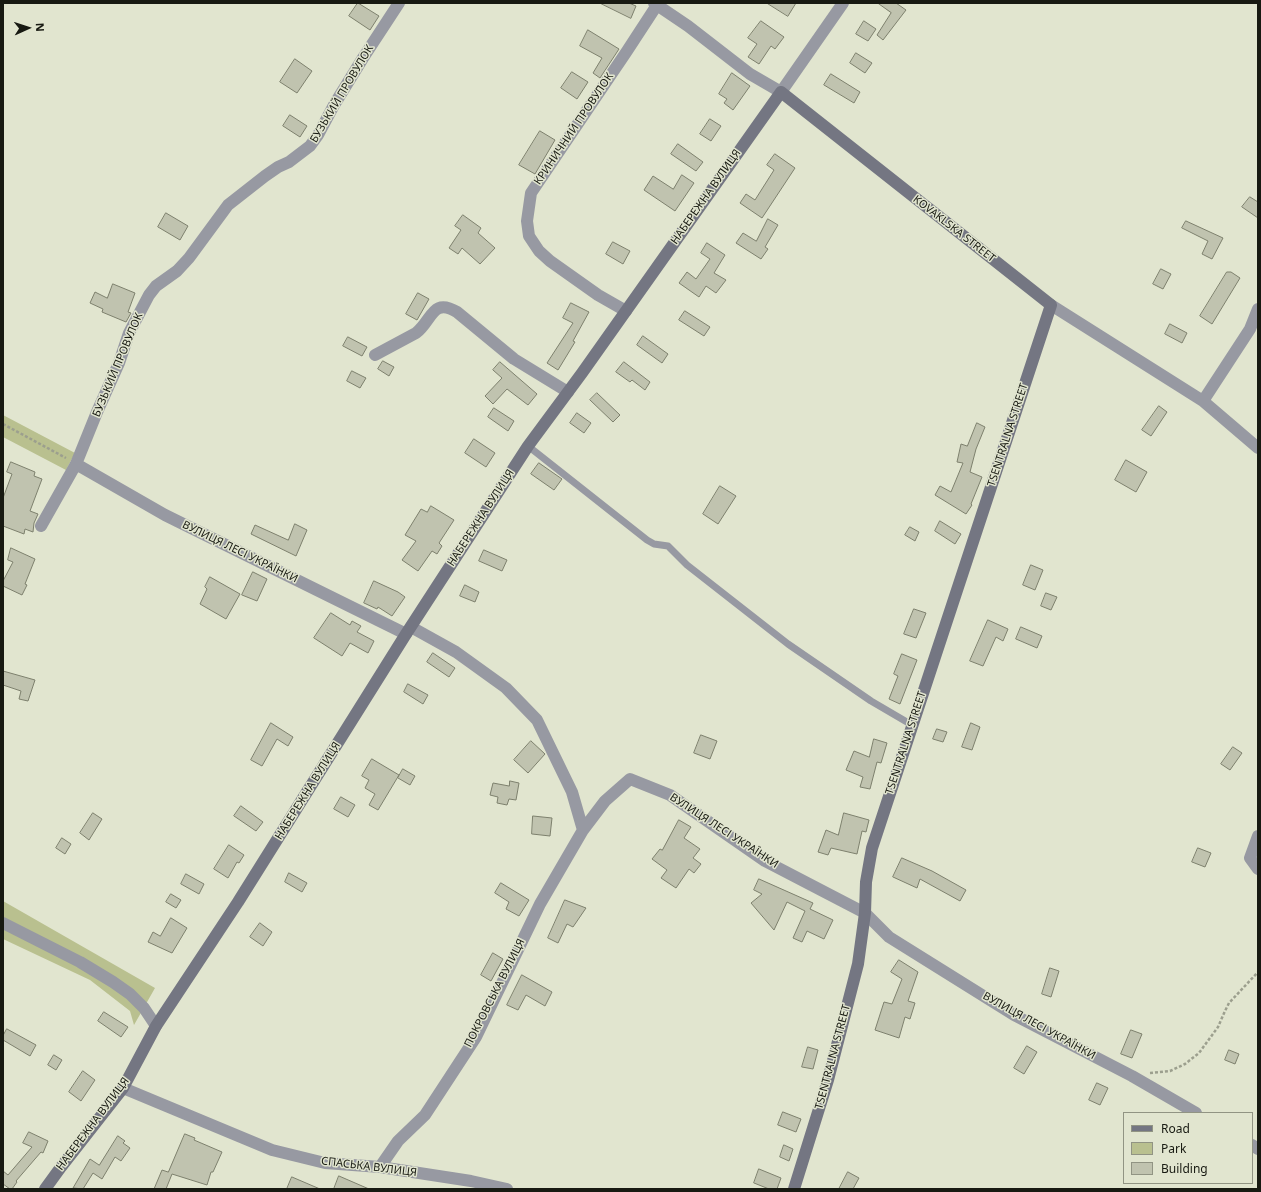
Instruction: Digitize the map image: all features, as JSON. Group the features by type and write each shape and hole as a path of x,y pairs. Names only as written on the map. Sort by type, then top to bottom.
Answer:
{"street":[{"name":"БУЗЬКИЙ ПРОВУЛОК","path":"41,526 76,464 119,363 129,333 149,295 156,286 177,271 189,258 228,205 265,176 278,167 289,162 310,146 318,136 334,105 399,3"},
{"name":"НАБЕРЕЖНА ВУЛИЦЯ","path":"46,1189 61,1167 123,1088 156,1026 238,902 408,631 528,446 626,311 843,3"},
{"name":"KOVAKLSKA STREET","path":"656,4 688,26 750,74 781,92 1051,305 1203,401 1258,448"},
{"name":"КРИНИЧНИЙ ПРОВУЛОК","path":"626,311 598,295 550,261 539,251 529,236 527,221 531,192 627,51 656,4"},
{"name":"TSENTRALNA STREET","path":"794,1189 828,1080 858,964 865,913 866,882 872,848 1051,305"},
{"path":"375,355 416,333 422,328 431,313 438,308 449,307 514,359 568,392"},
{"path":"1203,401 1250,329 1258,309"},
{"name":"ВУЛИЦЯ ЛЕСІ УКРАЇНКИ","path":"76,464 165,515 408,631 456,652 506,688 537,720 572,792 583,830"},
{"name":"ВУЛИЦЯ ЛЕСІ УКРАЇНКИ","path":"583,830 605,801 630,779 670,795 765,861 865,913 889,937 1014,1015 1132,1076 1194,1112"},
{"name":"ПОКРОВСЬКА ВУЛИЦЯ","path":"380,1167 398,1141 425,1115 476,1037 510,963 540,904 583,830"},
{"path":"1258,836 1250,858 1258,869"},
{"path":"3,923 80,962 113,982 130,994 139,1003 156,1026"},
{"name":"СПАСЬКА ВУЛИЦЯ","path":"123,1088 272,1150 325,1163 380,1167 469,1185 507,1189"}],"lane":[{"path":"528,446 647,540 654,544 668,546 687,565 788,644 871,702 912,725"}],"path":[{"path":"3,424 76,464"},
{"path":"1132,1076 1170,1071 1185,1064 1199,1053 1218,1027 1224,1011 1229,1003 1258,972"}],"green space":[{"path":"3,415 75,453 66,470 3,437"},
{"path":"3,901 155,988 134,1025 130,1011 90,980 3,939"}],"building":[{"path":"358,3 379,16 370,30 349,16"},
{"path":"600,3 629,3 636,6 631,18"},
{"path":"767,3 796,3 788,16"},
{"path":"878,3 896,3 906,10 883,40 877,35 891,13"},
{"path":"761,21 784,37 775,49 771,46 759,64 748,57 757,44 748,38"},
{"path":"864,21 876,29 868,41 856,34"},
{"path":"588,30 619,49 600,78 593,73 602,58 580,46"},
{"path":"856,53 872,63 865,73 850,63"},
{"path":"295,59 312,71 297,93 280,82"},
{"path":"572,72 588,82 577,99 561,88"},
{"path":"732,73 750,86 733,110 724,103 727,99 719,94"},
{"path":"831,74 860,92 854,103 824,85"},
{"path":"290,115 307,126 300,137 283,126"},
{"path":"710,119 721,126 711,141 700,134"},
{"path":"540,131 555,140 535,174 519,165"},
{"path":"678,144 703,162 696,171 671,154"},
{"path":"775,154 795,168 762,218 740,203 746,194 755,200 774,170 767,165"},
{"path":"682,175 694,183 675,211 644,190 653,176 673,189"},
{"path":"1250,197 1258,202 1258,218 1242,207"},
{"path":"166,213 188,226 180,240 158,227"},
{"path":"463,215 481,228 478,233 495,248 480,264 462,248 458,254 449,248 461,230 455,226"},
{"path":"768,219 778,225 765,247 768,249 761,259 736,243 743,233 756,241"},
{"path":"1186,221 1223,238 1212,259 1202,254 1208,241 1182,228"},
{"path":"613,242 630,251 623,264 606,254"},
{"path":"707,243 725,255 714,273 726,280 716,293 706,286 699,297 679,283 687,272 696,279 710,259 701,253"},
{"path":"1161,269 1171,274 1163,289 1153,284"},
{"path":"1227,272 1231,272 1240,278 1212,324 1200,316"},
{"path":"113,284 135,293 128,312 131,313 126,322 102,312 103,309 90,303 95,292 107,298"},
{"path":"418,293 429,299 417,320 406,314"},
{"path":"571,303 589,312 573,341 575,342 558,370 547,363 573,323 563,318"},
{"path":"685,311 710,327 704,336 679,320"},
{"path":"1170,324 1187,333 1182,343 1165,334"},
{"path":"643,336 668,354 662,363 637,345"},
{"path":"348,337 367,347 362,356 343,346"},
{"path":"383,361 394,367 389,376 378,369"},
{"path":"500,362 537,394 528,405 507,389 493,404 485,396 502,378 493,370"},
{"path":"624,362 650,382 645,390 632,380 630,382 616,372"},
{"path":"352,371 366,378 360,388 347,381"},
{"path":"597,393 620,415 613,422 590,400"},
{"path":"1159,406 1167,412 1151,436 1142,430"},
{"path":"494,408 514,421 508,431 488,417"},
{"path":"577,413 591,423 584,433 570,423"},
{"path":"977,423 985,427 976,449 970,472 982,477 971,504 972,505 966,514 935,495 940,486 951,492 963,463 957,462 961,444 967,446"},
{"path":"474,439 495,453 486,467 465,453"},
{"path":"1126,460 1147,472 1136,492 1115,480"},
{"path":"11,462 35,472 34,476 42,479 30,511 38,514 34,523 33,532 25,529 24,534 3,526 3,498 12,474 7,472"},
{"path":"539,463 562,479 554,490 531,474"},
{"path":"720,486 736,496 718,524 703,514"},
{"path":"431,506 454,520 439,543 442,546 437,554 432,551 418,571 402,560 416,541 405,535 421,509 427,512"},
{"path":"940,521 961,534 955,544 935,531"},
{"path":"295,524 307,530 296,556 251,534 255,525 288,540"},
{"path":"910,527 919,532 915,541 905,535"},
{"path":"11,548 35,559 25,584 27,585 22,595 3,586 3,581 13,562 8,560"},
{"path":"484,550 507,560 502,571 479,561"},
{"path":"1031,565 1043,570 1035,590 1023,585"},
{"path":"253,572 267,579 257,601 242,595"},
{"path":"210,577 240,594 226,619 200,604 207,589 205,587"},
{"path":"374,581 398,592 405,597 392,616 378,607 377,609 364,603"},
{"path":"465,585 479,592 475,602 460,596"},
{"path":"1046,593 1057,597 1051,610 1041,606"},
{"path":"914,609 926,613 916,638 904,634"},
{"path":"331,613 350,625 352,621 361,626 357,632 374,641 368,653 350,643 342,656 314,638"},
{"path":"988,620 1008,629 1003,641 996,637 983,666 970,661"},
{"path":"1021,627 1042,636 1037,648 1016,639"},
{"path":"433,653 455,668 449,677 427,662"},
{"path":"902,654 917,660 900,704 889,699 898,676 894,674"},
{"path":"3,671 35,680 28,701 19,699 21,691 3,685"},
{"path":"408,684 428,695 423,704 404,692"},
{"path":"271,723 293,737 288,746 277,739 262,766 251,760"},
{"path":"971,723 980,727 972,750 962,747"},
{"path":"937,729 947,732 943,742 933,739"},
{"path":"701,735 717,741 710,759 694,753"},
{"path":"874,739 887,743 881,763 877,762 870,789 860,787 863,777 846,770 854,751 869,757"},
{"path":"531,741 545,754 528,773 514,760"},
{"path":"1233,747 1242,753 1230,770 1221,764"},
{"path":"372,759 399,775 378,810 369,805 375,794 365,788 369,780 362,776"},
{"path":"403,769 415,776 410,785 398,778"},
{"path":"510,781 519,783 516,800 509,799 507,805 497,803 498,797 490,795 493,783 509,786"},
{"path":"341,797 355,805 348,817 334,809"},
{"path":"241,806 263,822 256,831 234,816"},
{"path":"93,813 102,819 89,840 80,833"},
{"path":"844,813 869,820 866,832 862,831 857,854 831,848 828,855 818,852 826,830 838,835"},
{"path":"533,816 552,818 550,836 532,834"},
{"path":"679,820 691,827 684,838 700,849 693,858 701,864 694,873 689,869 676,888 661,878 667,870 652,859 660,849 662,850"},
{"path":"62,838 71,844 65,854 56,848"},
{"path":"229,845 244,855 239,863 237,862 228,878 214,869"},
{"path":"1198,848 1211,853 1205,867 1192,862"},
{"path":"902,858 932,871 966,890 960,901 920,879 917,888 893,877"},
{"path":"289,873 307,883 302,892 285,882"},
{"path":"186,874 204,884 199,894 181,884"},
{"path":"759,879 813,903 810,909 833,920 824,939 807,931 802,942 793,938 805,911 787,902 774,930 751,903 762,894 754,890"},
{"path":"501,883 529,900 519,916 506,909 509,902 495,893"},
{"path":"171,894 181,900 176,908 166,902"},
{"path":"565,900 586,908 573,927 567,924 558,943 548,938"},
{"path":"171,918 187,928 172,953 148,942 153,932 160,936"},
{"path":"260,923 272,932 263,946 250,937"},
{"path":"493,953 503,959 491,981 481,975"},
{"path":"899,960 918,972 908,1001 915,1003 910,1019 905,1017 899,1038 875,1030 884,1002 892,1004 902,979 891,972"},
{"path":"1050,968 1059,971 1051,997 1042,994"},
{"path":"522,975 552,992 545,1006 526,995 518,1010 507,1005"},
{"path":"104,1012 128,1027 121,1037 98,1021"},
{"path":"7,1029 36,1045 30,1056 3,1040 3,1036"},
{"path":"1131,1030 1142,1034 1132,1058 1121,1054"},
{"path":"1027,1046 1037,1052 1024,1074 1014,1068"},
{"path":"808,1047 818,1050 813,1069 802,1067"},
{"path":"1229,1050 1239,1054 1235,1064 1225,1060"},
{"path":"54,1055 62,1060 56,1070 48,1065"},
{"path":"83,1071 95,1080 81,1101 69,1092"},
{"path":"1097,1083 1108,1088 1100,1105 1089,1100"},
{"path":"783,1112 801,1119 796,1132 778,1125"},
{"path":"29,1132 48,1141 43,1153 41,1152 16,1181 17,1182 12,1189 10,1189 3,1184 3,1171 8,1175 32,1147 23,1143"},
{"path":"185,1134 195,1138 194,1140 222,1152 213,1172 211,1172 207,1185 172,1174 166,1189 154,1189 162,1170 168,1172"},
{"path":"118,1136 125,1141 123,1143 130,1148 121,1161 115,1157 102,1179 93,1173 83,1189 73,1188 90,1159 99,1165"},
{"path":"784,1145 793,1149 789,1161 780,1157"},
{"path":"759,1169 781,1178 777,1189 769,1189 754,1183"},
{"path":"848,1172 859,1178 853,1189 839,1189"},
{"path":"339,1176 369,1189 334,1189"},
{"path":"292,1177 320,1189 287,1189"}]}
